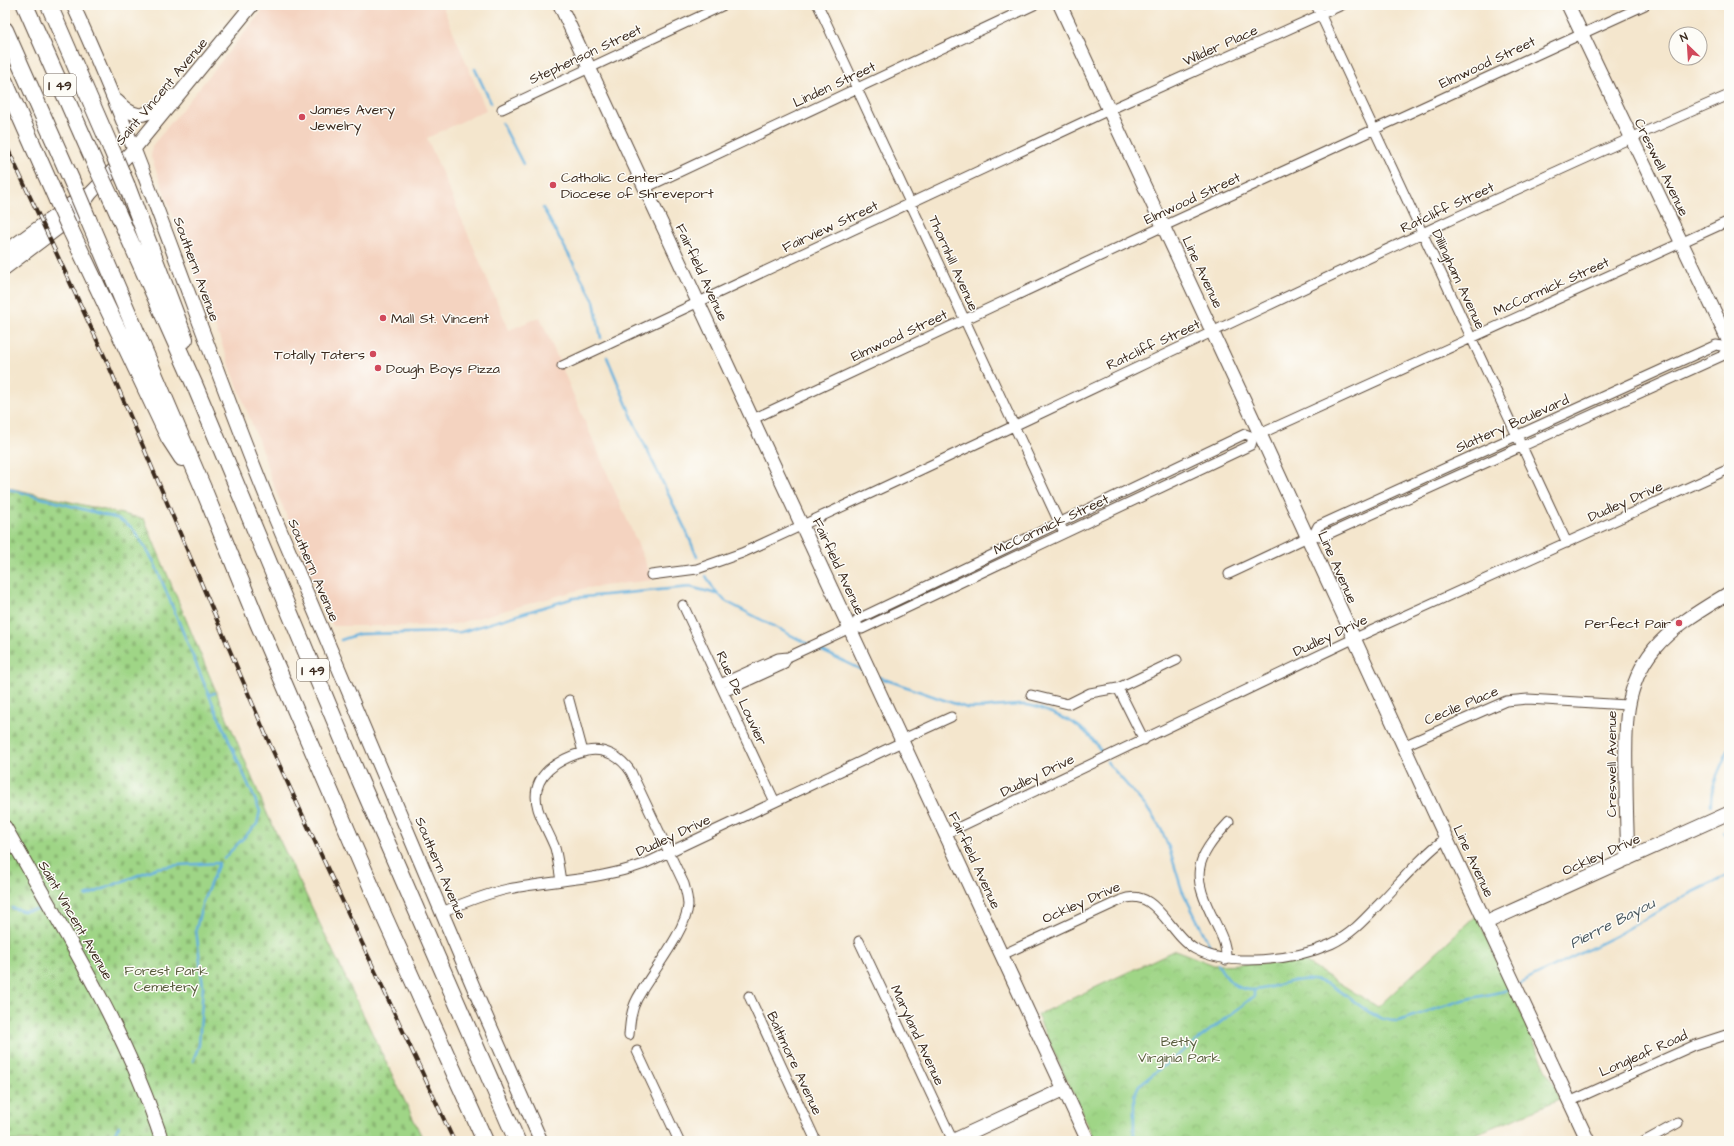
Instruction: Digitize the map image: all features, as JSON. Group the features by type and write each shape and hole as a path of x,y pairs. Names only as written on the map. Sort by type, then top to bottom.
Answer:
{"highway":[{"name":"I 49","path":"25,5 195,386 240,497 361,783 517,1141"},
{"path":"48,5 127,186 188,348 240,497"},
{"name":"I 49","path":"5,30 74,186 203,488 258,624 383,914 485,1141"},
{"path":"5,82 71,231 169,438 203,488"}],"street":[{"name":"Southern Avenue","path":"73,5 134,149 251,461 442,912 541,1141"},
{"name":"Saint Vincent Avenue","path":"5,268 74,216 91,193 134,149 252,5"},
{"name":"Fairfield Avenue","path":"560,5 802,526 853,627 866,664 1088,1141"},
{"name":"Stephenson Street","path":"502,109 724,5"},
{"name":"Thornhill Avenue","path":"818,5 1064,533"},
{"name":"Linden Street","path":"645,188 1034,5"},
{"name":"Line Avenue","path":"1060,5 1164,226 1257,435 1310,536 1353,639 1588,1141"},
{"name":"Dillingham Avenue","path":"1316,5 1470,338 1567,543"},
{"name":"Wilder Place","path":"1109,110 1342,5"},
{"name":"Creswell Avenue","path":"1568,5 1580,34 1681,243 1728,345"},
{"name":"Elmwood Street","path":"753,419 1164,226 1645,5"},
{"path":"112,96 127,111 138,115 153,109 184,88"},
{"name":"Ratcliff Street","path":"651,575 697,569 726,560 802,526 1212,331 1630,138 1729,96"},
{"name":"Fairview Street","path":"562,366 911,204 1109,110"},
{"name":"Saint Vincent Avenue","path":"5,251 71,204 91,193"},
{"name":"McCormick Street","path":"1257,435 1251,445 862,629 853,627 858,619 1245,434 1257,435 1729,221"},
{"name":"Slattery Boulevard","path":"1229,574 1310,536 1318,526 1716,345 1728,345 1722,356 1324,536 1310,536"},
{"name":"Dudley Drive","path":"945,834 1353,639 1729,469"},
{"path":"1159,476 1164,486"},
{"path":"951,574 956,585"},
{"name":"Creswell Avenue","path":"1628,859 1624,730 1627,705 1637,676 1654,648 1686,620 1729,593"},
{"name":"Rue De Louvier","path":"683,605 775,802"},
{"path":"722,688 778,658 803,650 853,627"},
{"path":"1031,695 1068,704 1090,693 1118,688 1177,660"},
{"path":"1118,688 1144,740"},
{"name":"Cecile Place","path":"1403,746 1506,700 1528,699 1627,705"},
{"path":"569,700 583,752"},
{"name":"Dudley Drive","path":"442,912 493,893 561,881 615,874 644,864 951,717"},
{"path":"561,881 556,850 537,807 537,791 541,778 552,766 561,760 583,752 595,750 607,753 626,764 634,776 688,895 687,912 682,926 636,1000 631,1015 629,1035"},
{"name":"Ockley Drive","path":"1485,923 1729,813"},
{"path":"1226,960 1226,946 1202,898 1199,879 1203,855 1210,843 1229,822"},
{"name":"Saint Vincent Avenue","path":"5,827 116,1025 144,1088 162,1141"},
{"name":"Ockley Drive","path":"1002,955 1121,900 1137,896 1151,903 1189,945 1204,954 1226,960 1239,961 1270,959 1301,954 1321,948 1345,937 1360,925 1429,851 1446,838"},
{"name":"Maryland Avenue","path":"859,941 952,1141"},
{"name":"Baltimore Avenue","path":"749,996 816,1141"},
{"name":"Longleaf Road","path":"1569,1102 1695,1045 1729,1034"},
{"path":"637,1051 679,1141"},
{"path":"952,1141 1064,1089"},
{"path":"1645,1141 1678,1123"}],"shaded area":[{"path":"267,5 442,5 486,110 427,138 509,330 540,317 653,580 586,588 448,626 333,626 271,479 263,453 151,157 152,146"}],"green space":[{"name":"Forest Park Cemetery","path":"5,487 144,519 268,816 421,1135 408,1141 5,1141"},
{"name":"Betty Virginia Park","path":"1476,915 1560,1099 1459,1141 1095,1141 1037,1015 1175,950 1214,965 1276,963 1300,959 1378,1007"}],"waterway":[{"path":"475,69 491,103"},
{"path":"502,123 523,164"},
{"path":"543,208 594,301 601,338"},
{"path":"607,357 637,429 697,557"},
{"path":"5,488 119,519 131,527 136,533 154,562 209,695 260,811 257,824 224,858"},
{"path":"706,576 713,588 725,601 808,644"},
{"path":"341,640 359,634 461,632 574,598 690,587 717,594"},
{"path":"814,647 866,672"},
{"path":"878,677 967,708 1018,705 1037,707 1066,719 1085,731 1101,751"},
{"path":"209,695 215,693"},
{"name":"Pierre Bayou","path":"1711,805 1714,783 1729,749"},
{"path":"1107,762 1147,808 1161,829 1169,848 1182,890 1211,948"},
{"name":"Pierre Bayou","path":"1723,832 1729,842"},
{"path":"86,896 156,868 219,863"},
{"path":"193,1061 199,1045 203,986 196,929 203,901 219,863"},
{"name":"Pierre Bayou","path":"1519,984 1615,936 1685,896 1729,875"},
{"path":"12,908 23,911 43,909"},
{"path":"1218,964 1228,979 1238,987 1249,990 1260,989 1298,980 1312,980 1335,988 1375,1015 1386,1020 1398,1021 1463,1000 1505,991 1512,987"},
{"path":"1134,1141 1134,1096 1139,1085 1248,1001 1254,996 1254,990"},
{"path":"110,1141 119,1126"},
{"path":"66,1141 68,1137"}],"railway":[{"path":"5,143 108,364 271,747 454,1141"}],"place":[{"name":"James Avery Jewelry","path":"302,117"},
{"name":"Catholic Center - Diocese of Shreveport","path":"553,185"},
{"name":"Mall St. Vincent","path":"383,318"},
{"name":"Totally Taters","path":"373,354"},
{"name":"Dough Boys Pizza","path":"378,368"},
{"name":"Perfect Pair","path":"1679,623"}]}
